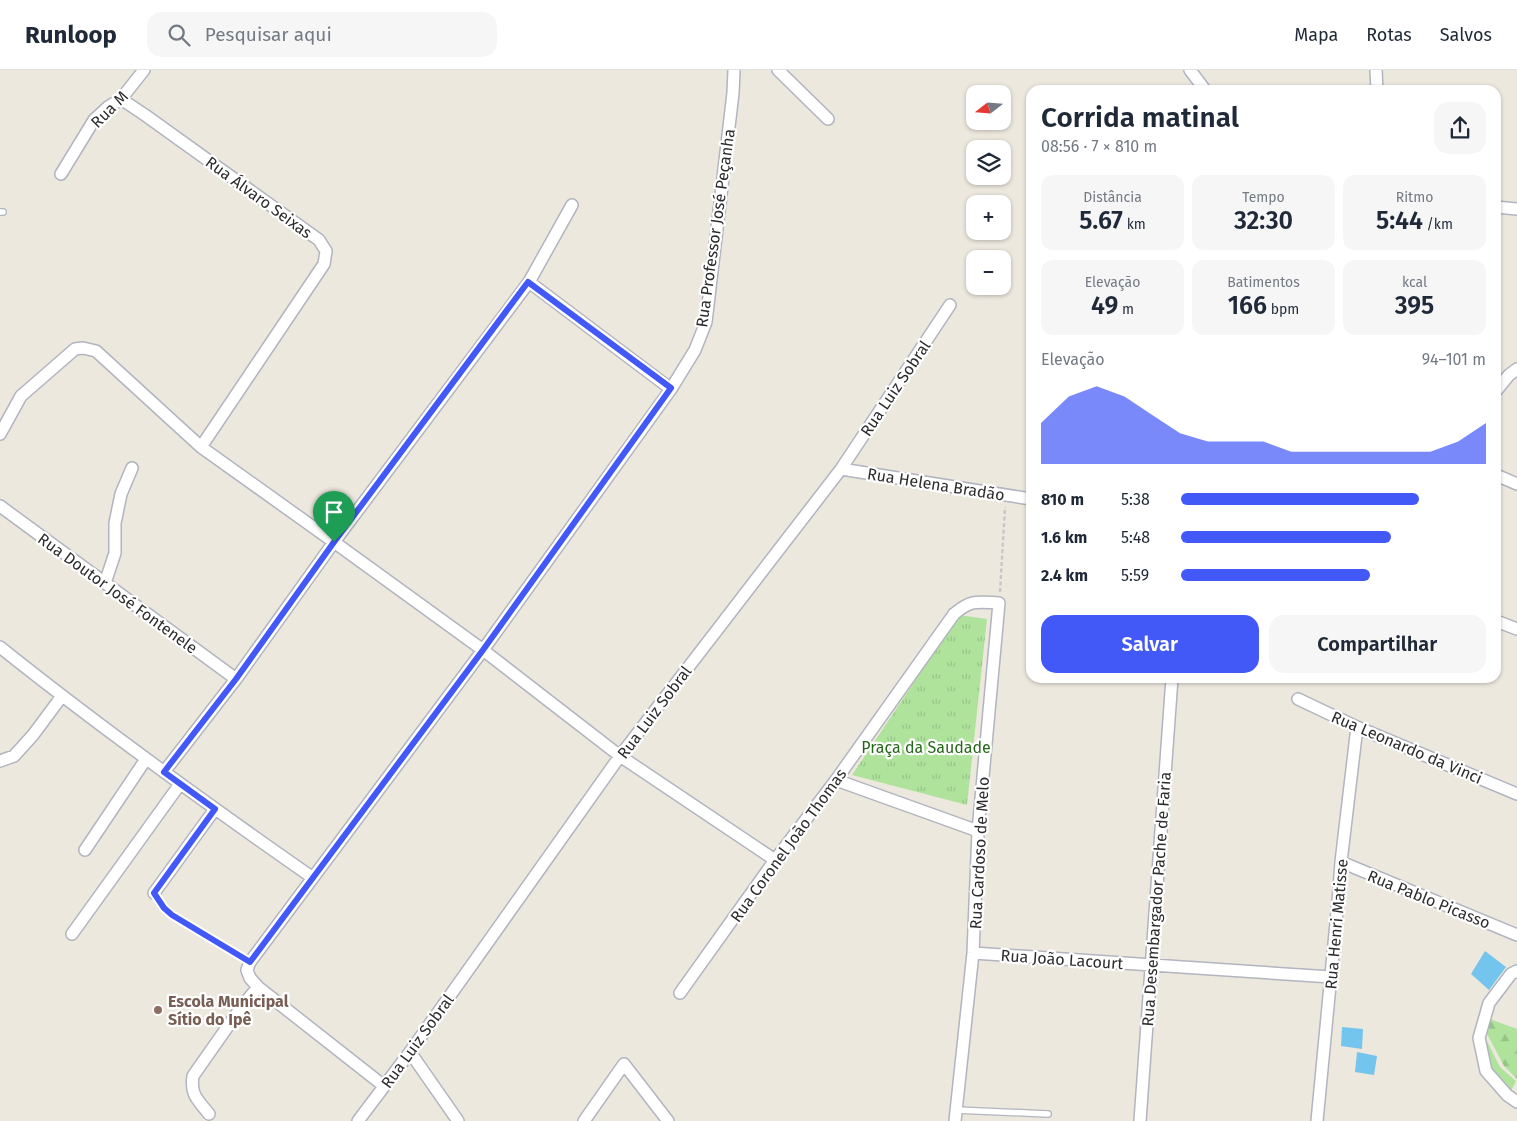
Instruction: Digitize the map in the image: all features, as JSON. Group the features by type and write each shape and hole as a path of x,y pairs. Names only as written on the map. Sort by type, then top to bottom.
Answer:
{"street":[{"name":"Rua M","path":"61,174 94,120 120,99 144,70"},
{"name":"Rua Professor José Peçanha","path":"250,962 483,650 671,388 695,350 706,322 733,94 734,70"},
{"path":"778,70 828,119"},
{"path":"1190,70 1201,85"},
{"path":"1376,70 1377,85"},
{"name":"Rua Álvaro Seixas","path":"120,99 319,240 326,251 324,264 201,447"},
{"path":"164,772 236,679 334,542 528,282 572,205"},
{"path":"1501,207 1517,209"},
{"path":"528,282 671,388"},
{"name":"Rua Luiz Sobral","path":"358,1121 410,1052 620,756 841,469 950,305"},
{"path":"0,434 21,396 76,349 83,348 96,351 201,447 483,650 620,756 775,860"},
{"path":"1501,385 1517,369"},
{"path":"105,583 115,553 115,523 121,494 132,468"},
{"name":"Rua Helena Bradão","path":"841,469 1026,498"},
{"path":"1501,477 1517,484"},
{"name":"Rua Doutor José Fontenele","path":"0,506 236,679"},
{"name":"Rua Coronel João Thomas","path":"680,993 775,860 836,780 954,614 964,605 974,602 999,603"},
{"name":"Rua Cardoso de Melo","path":"956,1116 973,953 978,831 999,603"},
{"path":"1501,622 1517,629"},
{"path":"0,647 146,759 313,878"},
{"name":"Rua Desembargador Pache de Faria","path":"1140,1121 1172,683"},
{"path":"0,761 14,756 33,735 62,696"},
{"name":"Rua Leonardo da Vinci","path":"1298,699 1357,727 1517,794"},
{"name":"Rua Henri Matisse","path":"1317,1121 1341,862 1357,727"},
{"path":"85,850 146,759"},
{"path":"836,780 978,831"},
{"path":"72,934 180,784"},
{"path":"154,893 215,809"},
{"name":"Rua Pablo Picasso","path":"1341,862 1517,935"},
{"name":"Rua João Lacourt","path":"973,953 1331,977"},
{"path":"250,962 247,970 250,978 258,987 384,1086"},
{"path":"1517,970 1511,974 1489,1003 1479,1038 1486,1071 1507,1095 1517,1102"},
{"path":"209,1114 195,1097 191,1086 193,1076 240,1009 258,987"},
{"path":"410,1052 458,1121"},
{"path":"584,1121 624,1064 668,1121"}],"lane":[{"path":"956,1116 1048,1114"}],"path":[{"path":"999,603 1006,495"},
{"path":"154,893 164,908 172,915 250,962"}],"green space":[{"name":"Praça da Saudade","path":"959,615 987,619 967,805 852,775"},
{"path":"1490,1019 1517,1029 1517,1079 1504,1066 1487,1034"},
{"path":"1485,1037 1500,1067 1516,1081 1510,1093 1489,1070 1483,1040"}],"water":[{"path":"1485,951 1506,967 1489,990 1471,974"},
{"path":"1342,1027 1363,1029 1362,1049 1341,1046"},
{"path":"1357,1052 1377,1056 1374,1075 1355,1072"}],"place":[{"name":"Escola Municipal Sítio do Ipê","path":"158,1010"}],"route":[{"path":"528,282 671,388 483,650 250,962 172,915 164,908 154,893 215,809 164,772 236,679 334,542 528,282"}]}
